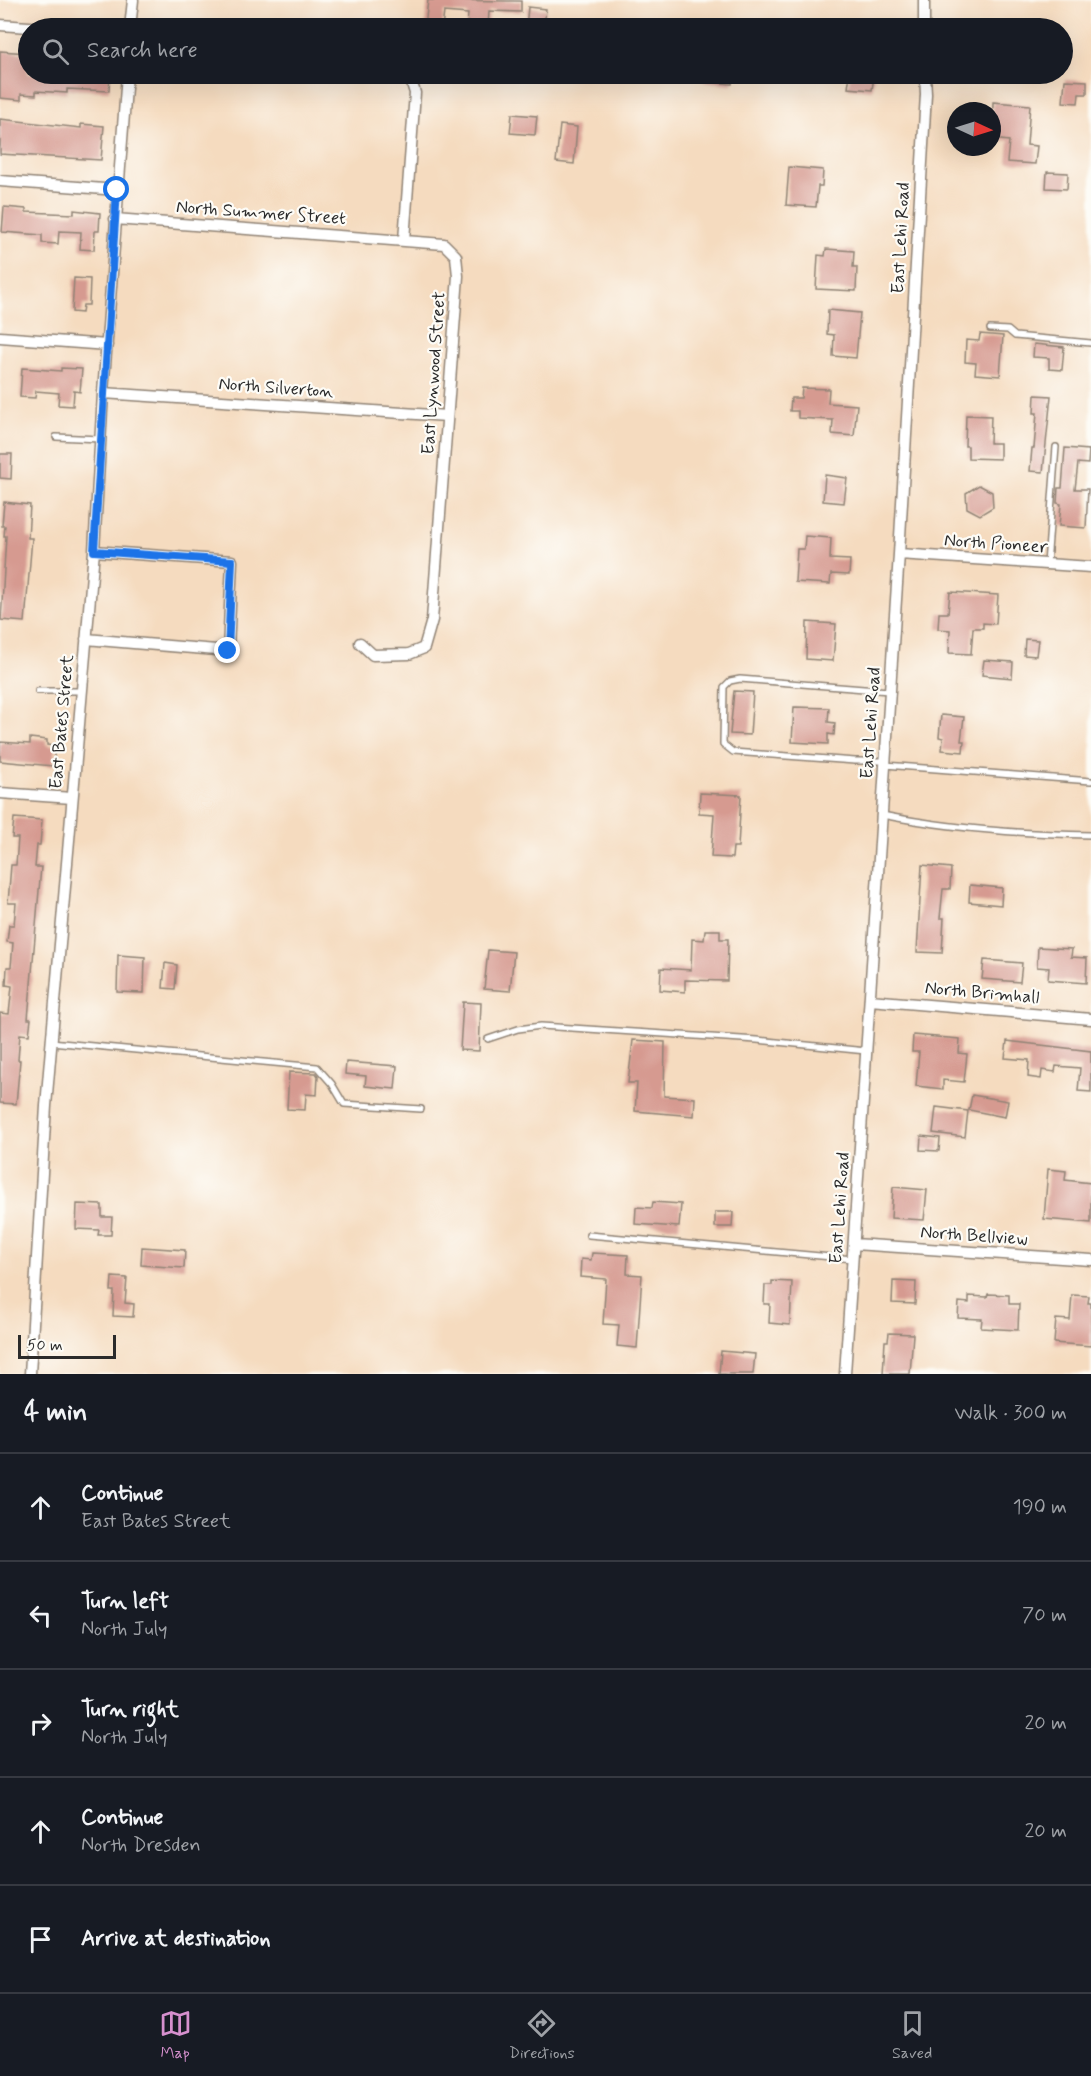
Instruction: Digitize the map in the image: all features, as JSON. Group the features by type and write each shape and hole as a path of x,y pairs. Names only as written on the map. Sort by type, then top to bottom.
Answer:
{"street":[{"path":"131,18 134,0"},
{"path":"924,0 924,18"},
{"path":"0,25 18,26"},
{"name":"East Bates Street","path":"30,1374 51,1042 94,551 103,393 126,84"},
{"path":"404,240 415,93 412,84"},
{"name":"East Lehi Road","path":"845,1374 899,554 926,84"},
{"path":"0,181 117,190"},
{"name":"North Summer Street","path":"115,219 404,240"},
{"name":"East Lynwood Street","path":"360,643 374,655 409,654 424,648 432,620 458,276 456,256 444,244 404,240"},
{"path":"0,337 107,345"},
{"name":"North Silverton","path":"103,393 447,416"},
{"path":"86,639 228,651 232,561 94,551"},
{"name":"North Pioneer","path":"899,554 1091,567"},
{"path":"0,793 72,798"},
{"name":"North Brimhall","path":"870,1000 1091,1019"},
{"name":"North Bellview","path":"854,1245 1091,1260"}],"lane":[{"path":"990,329 1008,330 1015,336 1091,343"},
{"path":"56,437 101,439"},
{"path":"1047,564 1056,447"},
{"path":"890,691 740,679 730,681 724,687 723,744 733,752 1091,781"},
{"path":"38,691 82,691"},
{"path":"882,815 964,829 1047,835 1091,835"},
{"path":"489,1039 518,1029 541,1026 757,1040 867,1051"},
{"path":"51,1042 316,1066 332,1084 344,1104 421,1108"},
{"path":"589,1235 853,1259"}],"building":[{"path":"428,0 521,1 521,12 489,11 489,18 468,18 468,14 444,12 443,18 426,18"},
{"path":"528,7 546,9 545,18 527,18"},
{"path":"0,51 18,52 18,84 109,84 109,91 67,89 67,93 36,91 36,95 21,94 21,100 0,98"},
{"path":"1073,80 1087,81 1087,94 1079,94 1078,103 1063,102 1065,84 1073,84"},
{"path":"849,84 873,84 872,90 848,88"},
{"path":"1001,103 1030,105 1027,145 1037,146 1035,164 1007,162 1009,141 1001,140"},
{"path":"512,114 537,116 535,135 510,133"},
{"path":"0,119 81,128 81,124 104,126 101,160 0,154"},
{"path":"560,125 577,127 574,164 556,162"},
{"path":"789,167 823,170 822,186 818,186 816,207 786,205"},
{"path":"1047,172 1068,173 1067,189 1046,188"},
{"path":"4,207 26,209 26,212 74,214 74,210 100,213 99,231 95,231 94,250 80,249 81,232 59,231 58,244 42,243 42,235 2,232"},
{"path":"826,249 854,251 853,267 857,267 856,291 816,289 818,255 825,256"},
{"path":"74,278 90,279 89,305 83,305 82,313 72,312"},
{"path":"828,310 860,313 856,358 833,356 834,335 827,334"},
{"path":"980,334 1003,336 1000,376 975,374 976,363 965,362 966,340 979,341"},
{"path":"1034,344 1064,347 1062,370 1049,369 1049,358 1033,357"},
{"path":"22,368 61,371 61,368 82,369 80,392 74,391 73,406 58,405 59,393 36,391 35,398 20,397"},
{"path":"802,388 829,389 828,403 857,405 854,436 832,434 833,420 798,418 798,411 790,411 791,398 801,398"},
{"path":"1035,395 1051,396 1043,472 1030,471 1037,413 1034,413"},
{"path":"966,415 991,416 990,443 1000,443 1000,459 968,458 968,446 965,446"},
{"path":"1065,448 1089,450 1088,464 1078,463 1075,489 1088,489 1086,528 1059,526 1061,504 1057,503 1058,488 1062,488"},
{"path":"0,454 12,454 11,479 0,478"},
{"path":"825,475 847,478 844,503 823,501"},
{"path":"979,485 992,492 993,507 980,515 967,508 966,493"},
{"path":"4,502 30,505 28,538 32,538 25,622 1,620 6,536 4,536 5,526 2,526"},
{"path":"805,536 831,538 830,559 850,560 849,575 831,574 830,584 795,582 797,549 804,549"},
{"path":"950,592 998,595 996,624 983,623 983,628 973,628 971,654 949,653 950,630 938,629 939,613 948,613"},
{"path":"807,622 836,624 833,661 806,659"},
{"path":"1025,639 1038,640 1036,656 1024,655"},
{"path":"984,660 1013,662 1012,678 982,675"},
{"path":"734,691 753,692 750,735 730,734"},
{"path":"794,707 829,708 828,722 835,723 834,735 828,734 828,744 792,742"},
{"path":"941,715 964,717 961,741 964,741 963,752 942,750 943,738 939,737"},
{"path":"30,738 47,740 47,745 55,746 53,766 0,761 0,742 30,744"},
{"path":"700,793 741,795 738,847 733,847 732,858 711,857 714,814 699,813"},
{"path":"14,818 42,820 35,867 41,867 28,1019 31,1019 29,1035 20,1034 16,1104 0,1103 0,1013 9,1014 12,986 6,985 7,967 11,967 13,943 7,942 9,925 14,925 16,903 8,903 11,865 16,865 18,838 12,838"},
{"path":"922,865 951,868 950,889 943,889 940,918 944,918 942,953 917,952"},
{"path":"970,885 1002,888 1001,905 969,902"},
{"path":"705,930 720,930 720,939 728,939 727,981 685,980 685,992 660,990 661,968 691,970 692,939 704,940"},
{"path":"1038,947 1072,949 1071,957 1087,958 1086,983 1048,980 1049,968 1037,967"},
{"path":"488,950 514,952 510,991 484,989"},
{"path":"118,955 145,957 144,993 117,992"},
{"path":"984,960 1022,963 1020,982 982,979"},
{"path":"165,963 177,965 175,989 163,988"},
{"path":"463,1002 481,1003 479,1051 460,1050"},
{"path":"913,1035 960,1039 959,1053 967,1054 964,1082 943,1080 943,1089 916,1086 919,1052 912,1052"},
{"path":"633,1040 665,1042 664,1096 695,1098 694,1116 635,1111 637,1083 628,1083"},
{"path":"1007,1041 1091,1051 1091,1092 1078,1091 1080,1068 1056,1066 1055,1072 1042,1070 1041,1079 1028,1077 1029,1060 1005,1058"},
{"path":"346,1062 397,1066 395,1089 365,1086 366,1076 345,1074"},
{"path":"289,1072 316,1073 318,1076 317,1095 306,1094 305,1110 287,1109"},
{"path":"972,1095 1008,1101 1005,1117 969,1110"},
{"path":"936,1107 968,1111 965,1137 933,1133"},
{"path":"921,1136 940,1138 939,1151 920,1150"},
{"path":"1048,1169 1066,1171 1065,1180 1091,1183 1091,1223 1044,1219"},
{"path":"893,1187 927,1190 924,1220 891,1218"},
{"path":"653,1202 681,1204 679,1227 635,1224 636,1207 652,1208"},
{"path":"77,1204 102,1205 102,1217 112,1217 111,1235 98,1235 99,1230 76,1229"},
{"path":"715,1212 733,1212 732,1227 715,1227"},
{"path":"142,1247 185,1250 184,1268 141,1265"},
{"path":"592,1253 628,1255 627,1274 642,1275 637,1348 617,1346 619,1325 603,1324 606,1279 580,1277 581,1259 591,1260"},
{"path":"112,1277 127,1278 125,1303 134,1304 133,1317 113,1316"},
{"path":"772,1281 792,1282 790,1325 769,1323 770,1304 764,1304 765,1285 772,1285"},
{"path":"893,1281 916,1282 915,1304 892,1303"},
{"path":"988,1294 1009,1295 1009,1304 1019,1304 1018,1330 981,1328 982,1319 958,1318 959,1302 969,1303 969,1296 987,1297"},
{"path":"1072,1295 1089,1296 1091,1346 1054,1343 1056,1319 1070,1320"},
{"path":"889,1333 913,1334 910,1374 883,1374 885,1341 888,1341"},
{"path":"721,1351 755,1354 753,1374 719,1374"}],"route":[{"path":"117,190 94,551 232,561 228,651"}]}
